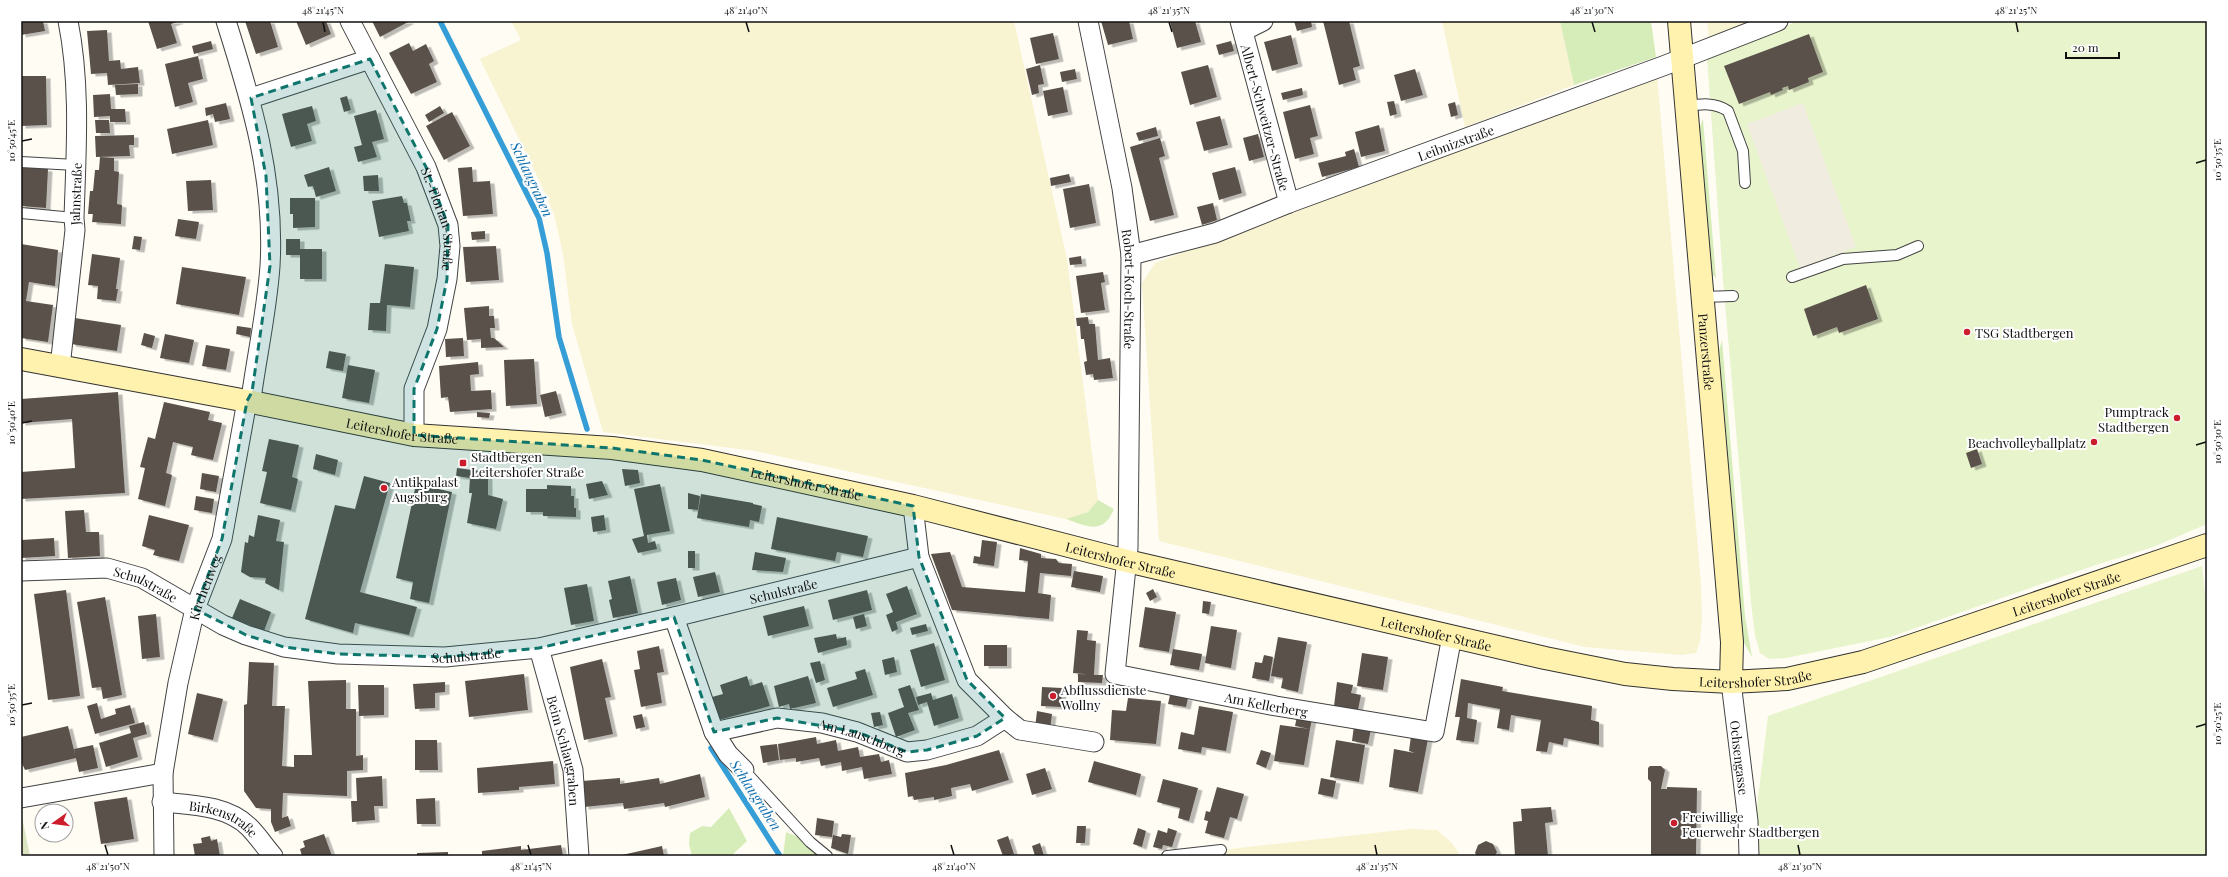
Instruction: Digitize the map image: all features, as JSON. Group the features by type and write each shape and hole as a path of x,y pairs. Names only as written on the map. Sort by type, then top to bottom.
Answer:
{"street":[{"name":"Jahnstraße","path":"60,367 76,230 74,218 76,165 75,69 68,21"},
{"path":"226,21 251,98 266,176 270,237 266,301 252,392 247,401"},
{"name":"St.-Florian-Straße","path":"350,21 426,167 448,225 450,246 447,279 436,329 414,389 414,435"},
{"name":"Robert-Koch-Straße","path":"1088,21 1122,188 1131,255 1127,561"},
{"name":"Albert-Schweitzer-Straße","path":"1263,21 1242,26 1289,203"},
{"name":"Panzerstraße","path":"1679,21 1732,642 1731,682"},
{"name":"Leibnizstraße","path":"1131,255 1215,233 1289,203 1778,21"},
{"path":"251,98 370,59"},
{"name":"Leitershofer Straße","path":"21,359 247,401 414,435 600,447 695,459 913,506 1127,561 1545,658 1625,674 1673,680 1731,682 1787,679 1863,662 2206,545"},
{"name":"Kirchenweg","path":"164,856 162,802 163,773 178,683 195,609 222,539 247,401"},
{"path":"913,506 919,557 967,680 1005,718 1020,730 1094,742"},
{"name":"Schulstraße","path":"21,571 107,568 142,578 195,609 246,635 284,647 338,654 445,657 539,648 674,618 919,557"},
{"name":"Am Kellerberg","path":"1127,561 1115,674 1276,706 1434,732 1452,636"},
{"path":"674,618 714,732 728,754 744,770"},
{"name":"Beim Schlaugraben","path":"539,648 573,770 579,856"},
{"name":"Ochsengasse","path":"1731,682 1748,821 1749,856"},
{"name":"Am Lauschberg","path":"714,732 777,718 822,723 857,732 907,752 927,750 977,736 1005,718"},
{"path":"21,798 163,773"},
{"name":"Birkenstraße","path":"162,802 206,807 230,815 248,826 273,856"}],"lane":[{"path":"1686,106 1709,104 1722,107 1728,111 1743,151 1745,183"},
{"path":"21,162 76,165"},
{"path":"21,213 74,218"},
{"path":"1792,277 1843,259 1898,255 1918,246"},
{"path":"1702,298 1733,296"},
{"path":"744,770 810,842 827,856"},
{"path":"1167,856 1221,850"}],"highlighted area":[{"path":"370,59 426,167 448,225 447,279 437,329 414,389 414,435 612,448 702,460 913,506 919,557 967,680 1005,718 977,736 927,750 907,752 857,732 777,718 714,732 674,617 539,648 445,657 338,654 284,647 246,635 195,609 222,539 247,401 252,392 270,266 266,176 251,98"}],"shaded area":[{"path":"511,21 1014,21 1067,259 1098,500 1088,512 1066,519 755,451 603,432 572,324 563,254 554,214 480,59 521,40"},
{"path":"1442,21 1560,21 1574,85 1465,127"},
{"path":"1707,21 1759,21 1709,40"},
{"path":"1657,75 1701,584 1702,621 1700,641 1696,653 1681,655 1585,647 1159,541 1142,283 1155,263"},
{"path":"1803,103 1856,247 1800,268 1747,124"},
{"path":"1410,829 1437,830 1452,843 1461,856 1167,856"}],"green space":[{"path":"1560,21 1651,21 1656,57 1574,85"},
{"name":"TSG Stadtbergen","path":"1798,21 2207,21 2207,524 2153,547 2096,565 1890,637 1786,658 1769,659 1760,653 1755,635 1751,603 1723,280 1707,58"},
{"path":"1703,119 1716,278 1710,273 1698,131"},
{"path":"1722,340 1745,616 1752,657 1743,641 1740,623 1717,359"},
{"path":"1098,500 1114,509 1110,517 1100,526 1088,526 1066,519 1088,512"},
{"path":"2202,566 2207,613 2207,856 1751,856 1768,716"},
{"path":"729,808 747,841 731,856 692,856 689,844 690,833 702,826 711,827"},
{"path":"21,812 30,856 21,856"},
{"path":"786,832 810,842 827,856 783,856"}],"building":[{"path":"21,21 43,21 45,31 21,35"},
{"path":"148,21 180,21 171,24 177,43 157,49"},
{"path":"245,21 270,21 278,47 256,54"},
{"path":"296,21 326,21 331,34 306,45"},
{"path":"372,21 410,21 380,37"},
{"path":"1101,21 1129,21 1133,39 1108,45"},
{"path":"1195,21 1201,42 1177,48 1170,22"},
{"path":"1294,21 1311,21 1312,27 1297,31"},
{"path":"1323,21 1349,21 1360,66 1353,68 1356,80 1339,85"},
{"path":"107,30 109,61 120,60 121,69 138,67 140,83 108,85 107,73 91,74 87,31"},
{"path":"1053,33 1059,59 1036,64 1030,38"},
{"path":"1809,34 1823,72 1808,78 1809,82 1789,90 1788,86 1771,95 1770,92 1739,104 1724,66"},
{"path":"1291,35 1298,64 1272,71 1264,42"},
{"path":"211,41 213,49 194,54 192,46"},
{"path":"1231,41 1234,51 1219,55 1216,45"},
{"path":"409,43 413,51 426,44 434,61 429,64 437,82 411,94 389,53"},
{"path":"198,56 203,79 188,83 193,102 175,107 165,64"},
{"path":"1040,65 1044,84 1038,85 1039,93 1032,95 1026,69"},
{"path":"1208,65 1217,97 1190,105 1181,72"},
{"path":"1075,69 1077,79 1062,82 1060,72"},
{"path":"1415,69 1423,95 1401,101 1394,75"},
{"path":"21,76 46,76 47,125 21,126"},
{"path":"138,84 138,94 116,95 115,85"},
{"path":"1063,87 1068,112 1048,116 1043,91"},
{"path":"1302,88 1303,95 1283,100 1281,93"},
{"path":"110,94 111,109 125,109 126,122 110,122 110,116 94,117 93,95"},
{"path":"347,96 351,110 344,112 340,98"},
{"path":"1394,101 1397,114 1390,116 1387,102"},
{"path":"1455,102 1458,115 1451,117 1448,104"},
{"path":"226,103 230,119 215,122 213,114 206,116 205,108"},
{"path":"1310,105 1318,136 1310,138 1314,154 1295,159 1283,112"},
{"path":"312,106 316,121 307,124 312,141 291,147 282,114"},
{"path":"440,106 444,113 429,122 425,115"},
{"path":"376,110 384,139 372,142 377,157 358,162 354,147 362,145 354,116"},
{"path":"452,112 470,146 444,160 426,126"},
{"path":"1220,116 1228,145 1204,151 1196,122"},
{"path":"95,120 109,120 110,133 96,133"},
{"path":"208,120 213,145 172,154 167,129"},
{"path":"1379,125 1385,151 1361,157 1355,132"},
{"path":"1156,127 1158,136 1139,141 1136,133"},
{"path":"1258,134 1264,157 1249,161 1243,138"},
{"path":"134,135 134,145 129,145 130,156 96,157 95,136"},
{"path":"1160,138 1165,156 1159,158 1174,215 1150,221 1130,147"},
{"path":"1354,149 1359,167 1322,177 1318,163 1346,156 1345,152"},
{"path":"100,157 114,158 114,171 119,172 117,204 122,205 121,224 92,222 93,214 88,214 90,191 93,191 95,170 99,170"},
{"path":"22,167 48,169 46,208 21,206"},
{"path":"329,167 336,191 316,197 313,186 308,187 304,175"},
{"path":"472,167 473,182 490,181 493,214 463,216 458,168"},
{"path":"1235,167 1242,193 1219,200 1212,173"},
{"path":"1069,174 1071,182 1051,186 1050,178"},
{"path":"378,175 379,191 364,191 363,176"},
{"path":"211,180 213,210 188,211 186,181"},
{"path":"1089,184 1096,223 1070,228 1063,189"},
{"path":"402,196 404,203 407,203 411,221 407,221 409,231 379,237 372,201"},
{"path":"290,198 315,198 315,227 293,228 293,214 290,214"},
{"path":"1213,203 1217,220 1202,225 1197,207"},
{"path":"178,219 199,222 196,239 175,236"},
{"path":"485,231 485,239 472,240 471,232"},
{"path":"134,236 142,237 140,250 132,249"},
{"path":"286,239 300,239 300,249 322,249 322,279 300,279 300,255 286,255"},
{"path":"21,244 58,250 55,286 29,282 26,301 53,305 48,342 21,338"},
{"path":"496,246 499,280 466,282 463,247"},
{"path":"92,254 120,258 116,301 97,299 98,286 88,285"},
{"path":"1081,256 1082,264 1070,265 1069,258"},
{"path":"385,264 414,267 410,307 387,305 386,331 368,330 370,303 380,303"},
{"path":"182,267 246,277 239,315 176,304"},
{"path":"1103,272 1105,282 1101,283 1105,310 1081,313 1076,276"},
{"path":"1866,285 1878,319 1839,333 1837,327 1813,336 1804,309"},
{"path":"489,306 489,316 494,316 495,328 490,328 491,338 494,338 504,347 481,348 481,339 467,340 464,308"},
{"path":"1088,317 1089,324 1095,324 1098,360 1110,358 1113,378 1094,380 1093,374 1086,375 1084,362 1087,361 1084,339 1081,339 1080,326 1077,326 1076,318"},
{"path":"75,318 121,325 117,351 71,344"},
{"path":"237,326 251,328 250,337 236,334"},
{"path":"144,333 155,336 152,348 141,345"},
{"path":"165,334 194,340 189,363 160,358"},
{"path":"463,338 464,356 446,357 445,339"},
{"path":"206,345 230,349 226,370 202,366"},
{"path":"329,351 346,354 343,371 326,368"},
{"path":"534,359 537,404 506,406 504,360"},
{"path":"478,362 479,374 470,375 471,391 491,390 492,409 450,412 448,397 441,398 439,366"},
{"path":"348,365 375,370 369,403 342,398"},
{"path":"556,391 562,413 545,417 540,395"},
{"path":"118,392 125,493 21,499 21,472 75,468 72,419 21,423 21,399"},
{"path":"164,402 210,412 208,420 222,423 213,460 191,455 193,447 173,442 166,473 172,475 165,506 138,499 145,468 140,467 148,437 155,439"},
{"path":"477,412 490,413 489,418 477,417"},
{"path":"269,439 299,445 292,477 298,479 291,510 260,503 267,472 262,471"},
{"path":"1977,449 1982,464 1971,468 1966,453"},
{"path":"316,454 338,460 335,475 313,469"},
{"path":"457,468 488,472 488,495 503,499 496,529 467,523 472,493 469,493 470,478 456,476"},
{"path":"622,469 638,470 640,483 625,486"},
{"path":"202,473 219,476 216,492 200,489"},
{"path":"364,476 390,483 360,592 417,607 409,635 355,623 353,633 305,619 335,505 355,509"},
{"path":"602,481 608,495 589,499 586,484"},
{"path":"416,484 452,492 429,603 410,599 413,582 396,578"},
{"path":"660,484 670,531 647,535 648,543 655,541 657,549 638,553 632,539 644,536 634,489"},
{"path":"547,485 571,486 571,496 574,496 576,517 543,516 543,512 526,512 526,489 547,489"},
{"path":"688,493 700,496 698,510 688,509"},
{"path":"701,494 753,503 762,506 759,522 750,520 749,527 697,518"},
{"path":"196,496 214,499 212,513 194,510"},
{"path":"84,510 86,532 99,532 100,556 68,558 65,511"},
{"path":"149,515 189,525 179,561 153,555 155,550 142,546"},
{"path":"258,515 280,520 276,541 284,542 279,590 265,583 266,578 250,577 241,572 245,542 248,543 249,535 254,537"},
{"path":"604,515 606,530 593,532 591,517"},
{"path":"777,517 868,536 863,557 837,552 835,561 771,549"},
{"path":"54,538 55,556 21,558 21,540"},
{"path":"982,540 997,542 994,566 973,563 974,556 980,557"},
{"path":"1020,548 1041,554 1041,558 1056,559 1059,563 1072,564 1071,576 1040,573 1038,593 1051,595 1049,619 952,610 931,554 950,552 962,587 1025,592 1028,561 1019,560"},
{"path":"688,551 695,551 695,568 688,568"},
{"path":"755,552 786,558 783,572 752,570"},
{"path":"1074,571 1103,576 1100,592 1071,587"},
{"path":"715,572 720,592 698,597 693,577"},
{"path":"630,576 638,613 613,618 609,600 612,599 608,581"},
{"path":"676,578 681,600 662,605 657,582"},
{"path":"587,584 594,621 571,625 564,588"},
{"path":"907,586 917,614 896,622 898,629 892,632 886,615 893,612 886,594"},
{"path":"1153,589 1157,597 1150,601 1146,593"},
{"path":"66,590 80,696 48,700 34,594"},
{"path":"867,590 872,610 833,620 828,600"},
{"path":"105,597 122,695 103,699 101,687 92,688 77,602"},
{"path":"240,599 271,612 264,631 232,618"},
{"path":"1203,601 1211,602 1209,614 1202,613"},
{"path":"804,606 809,626 768,636 763,616"},
{"path":"1145,607 1176,612 1169,652 1139,647"},
{"path":"156,614 160,657 142,659 138,616"},
{"path":"864,614 867,626 856,629 853,617"},
{"path":"926,624 928,631 912,635 910,628"},
{"path":"1211,626 1237,630 1231,668 1205,663"},
{"path":"1077,630 1088,631 1087,640 1096,641 1094,675 1073,673"},
{"path":"836,634 837,639 846,637 847,645 818,653 814,638"},
{"path":"1278,637 1307,642 1298,692 1281,688 1283,678 1271,676"},
{"path":"934,643 945,680 921,687 910,650"},
{"path":"984,645 1007,645 1007,666 984,666"},
{"path":"659,646 664,672 657,673 662,703 641,707 634,670 640,669 637,651"},
{"path":"1173,649 1202,654 1199,670 1170,665"},
{"path":"1362,653 1388,657 1383,690 1357,686"},
{"path":"1264,655 1273,657 1269,681 1252,678 1255,662 1262,663"},
{"path":"894,657 897,672 885,675 882,660"},
{"path":"602,659 611,697 605,698 613,734 584,740 570,667"},
{"path":"820,661 825,680 816,683 810,663"},
{"path":"249,662 274,663 272,706 285,706 282,766 294,767 294,755 312,755 308,681 346,680 346,709 356,709 356,756 363,755 363,770 347,771 347,796 283,793 282,818 288,816 291,826 275,832 271,822 271,809 256,808 244,791 244,705 247,704"},
{"path":"865,669 873,695 833,707 827,688 857,679 855,672"},
{"path":"524,674 528,710 469,717 465,681"},
{"path":"1078,674 1103,675 1102,683 1078,682"},
{"path":"747,676 750,686 762,682 770,706 719,720 712,697 723,694 720,685"},
{"path":"808,676 816,703 790,709 789,704 779,707 774,686"},
{"path":"1461,679 1503,687 1502,691 1592,706 1591,720 1599,722 1599,745 1564,738 1563,745 1549,742 1547,752 1536,751 1541,720 1511,715 1509,730 1497,728 1500,709 1468,703 1467,718 1477,720 1474,742 1456,740 1460,717 1455,717"},
{"path":"445,682 445,692 435,693 435,708 415,709 413,684"},
{"path":"1337,682 1353,685 1351,693 1361,695 1358,710 1334,706"},
{"path":"358,685 384,685 384,715 359,716"},
{"path":"910,685 919,710 908,713 915,730 896,737 888,713 904,707 898,689"},
{"path":"1042,687 1062,688 1061,707 1041,706"},
{"path":"197,693 223,699 213,740 188,734"},
{"path":"931,693 933,700 952,694 959,718 934,726 927,702 918,705 916,697"},
{"path":"1170,695 1188,698 1186,707 1168,704"},
{"path":"1128,698 1161,701 1156,744 1110,740 1112,710 1126,711"},
{"path":"97,703 101,719 116,714 115,709 130,705 135,723 95,734 87,706"},
{"path":"1199,706 1233,712 1226,751 1202,747 1201,753 1178,749 1181,732 1194,735"},
{"path":"1037,711 1052,714 1050,730 1035,728"},
{"path":"880,712 883,725 874,727 871,713"},
{"path":"642,714 645,727 636,729 633,716"},
{"path":"1297,716 1312,719 1310,729 1295,726"},
{"path":"144,722 147,734 133,738 138,757 106,767 99,743 131,733 129,726"},
{"path":"1280,725 1310,729 1304,765 1274,761"},
{"path":"68,726 76,758 25,770 21,761 21,737"},
{"path":"1354,726 1371,729 1368,744 1352,741"},
{"path":"1411,736 1428,739 1418,792 1389,787 1394,749 1415,753 1409,751"},
{"path":"816,737 817,744 836,740 838,751 858,747 860,757 879,754 881,762 889,760 892,774 864,779 862,767 842,771 841,762 821,766 819,758 796,762 796,758 780,760 778,744"},
{"path":"415,740 437,740 438,770 415,770"},
{"path":"1336,740 1365,745 1359,782 1330,777"},
{"path":"777,744 779,760 763,763 760,746"},
{"path":"93,745 98,768 79,772 74,749"},
{"path":"999,750 1009,780 972,791 970,784 951,788 952,796 934,800 934,797 914,800 913,796 908,797 905,773 946,765"},
{"path":"1261,750 1271,753 1266,768 1256,764"},
{"path":"553,761 555,784 519,787 519,790 478,793 477,768"},
{"path":"1094,761 1141,774 1136,795 1088,782"},
{"name":"Freiwillige Feuerwehr Stadtbergen","path":"1650,766 1661,766 1665,770 1661,789 1667,789 1667,787 1697,788 1696,856 1651,856 1651,782 1648,779 1648,768"},
{"path":"1045,768 1052,789 1032,795 1026,774"},
{"path":"700,774 705,797 665,807 664,803 624,809 623,803 584,807 582,781 620,778 620,784 659,778 660,784"},
{"path":"382,776 383,806 374,806 375,820 352,822 351,801 357,801 356,778"},
{"path":"1321,778 1336,781 1333,797 1318,794"},
{"path":"1163,779 1198,788 1189,821 1178,818 1180,808 1157,802"},
{"path":"1217,787 1244,794 1237,819 1230,817 1224,838 1205,833 1208,821 1204,820 1206,811 1210,812"},
{"path":"127,797 134,839 101,844 94,802"},
{"path":"435,798 436,824 417,824 416,799"},
{"path":"1551,807 1553,822 1545,823 1548,856 1515,856 1513,822 1522,821 1521,809"},
{"path":"817,818 834,821 832,837 815,835"},
{"path":"1077,826 1086,826 1085,843 1076,843"},
{"path":"1138,828 1146,831 1142,847 1133,844"},
{"path":"1168,828 1177,831 1172,847 1163,845 1162,849 1153,847 1158,830 1167,833"},
{"path":"324,834 332,856 302,856 300,849 305,847 303,841"},
{"path":"842,834 851,835 848,854 831,848 833,835 841,837"},
{"path":"210,836 211,841 217,839 220,856 195,856 193,844 202,843 201,838"},
{"path":"1008,836 1014,854 1003,856 997,840"},
{"path":"1486,841 1493,844 1497,852 1495,856 1477,856 1475,853 1478,845"},
{"path":"1040,843 1044,856 1035,856 1032,846"},
{"path":"561,845 563,856 482,856 482,851 521,846 521,850"},
{"path":"662,846 664,856 622,856 622,855"},
{"path":"448,852 448,856 417,856 417,853"}],"waterway":[{"name":"Schlaugraben","path":"440,21 539,218 547,253 559,337 587,429"},
{"name":"Schlaugraben","path":"711,748 780,856"}],"place":[{"name":"TSG Stadtbergen","path":"1967,332"},
{"name":"Pumptrack Stadtbergen","path":"2177,418"},
{"name":"Beachvolleyballplatz","path":"2094,442"},
{"name":"Stadtbergen Leitershofer Straße","path":"463,463"},
{"name":"Antikpalast Augsburg","path":"384,488"},
{"name":"Abflussdienste Wollny","path":"1053,696"},
{"name":"Freiwillige Feuerwehr Stadtbergen","path":"1674,823"}]}
